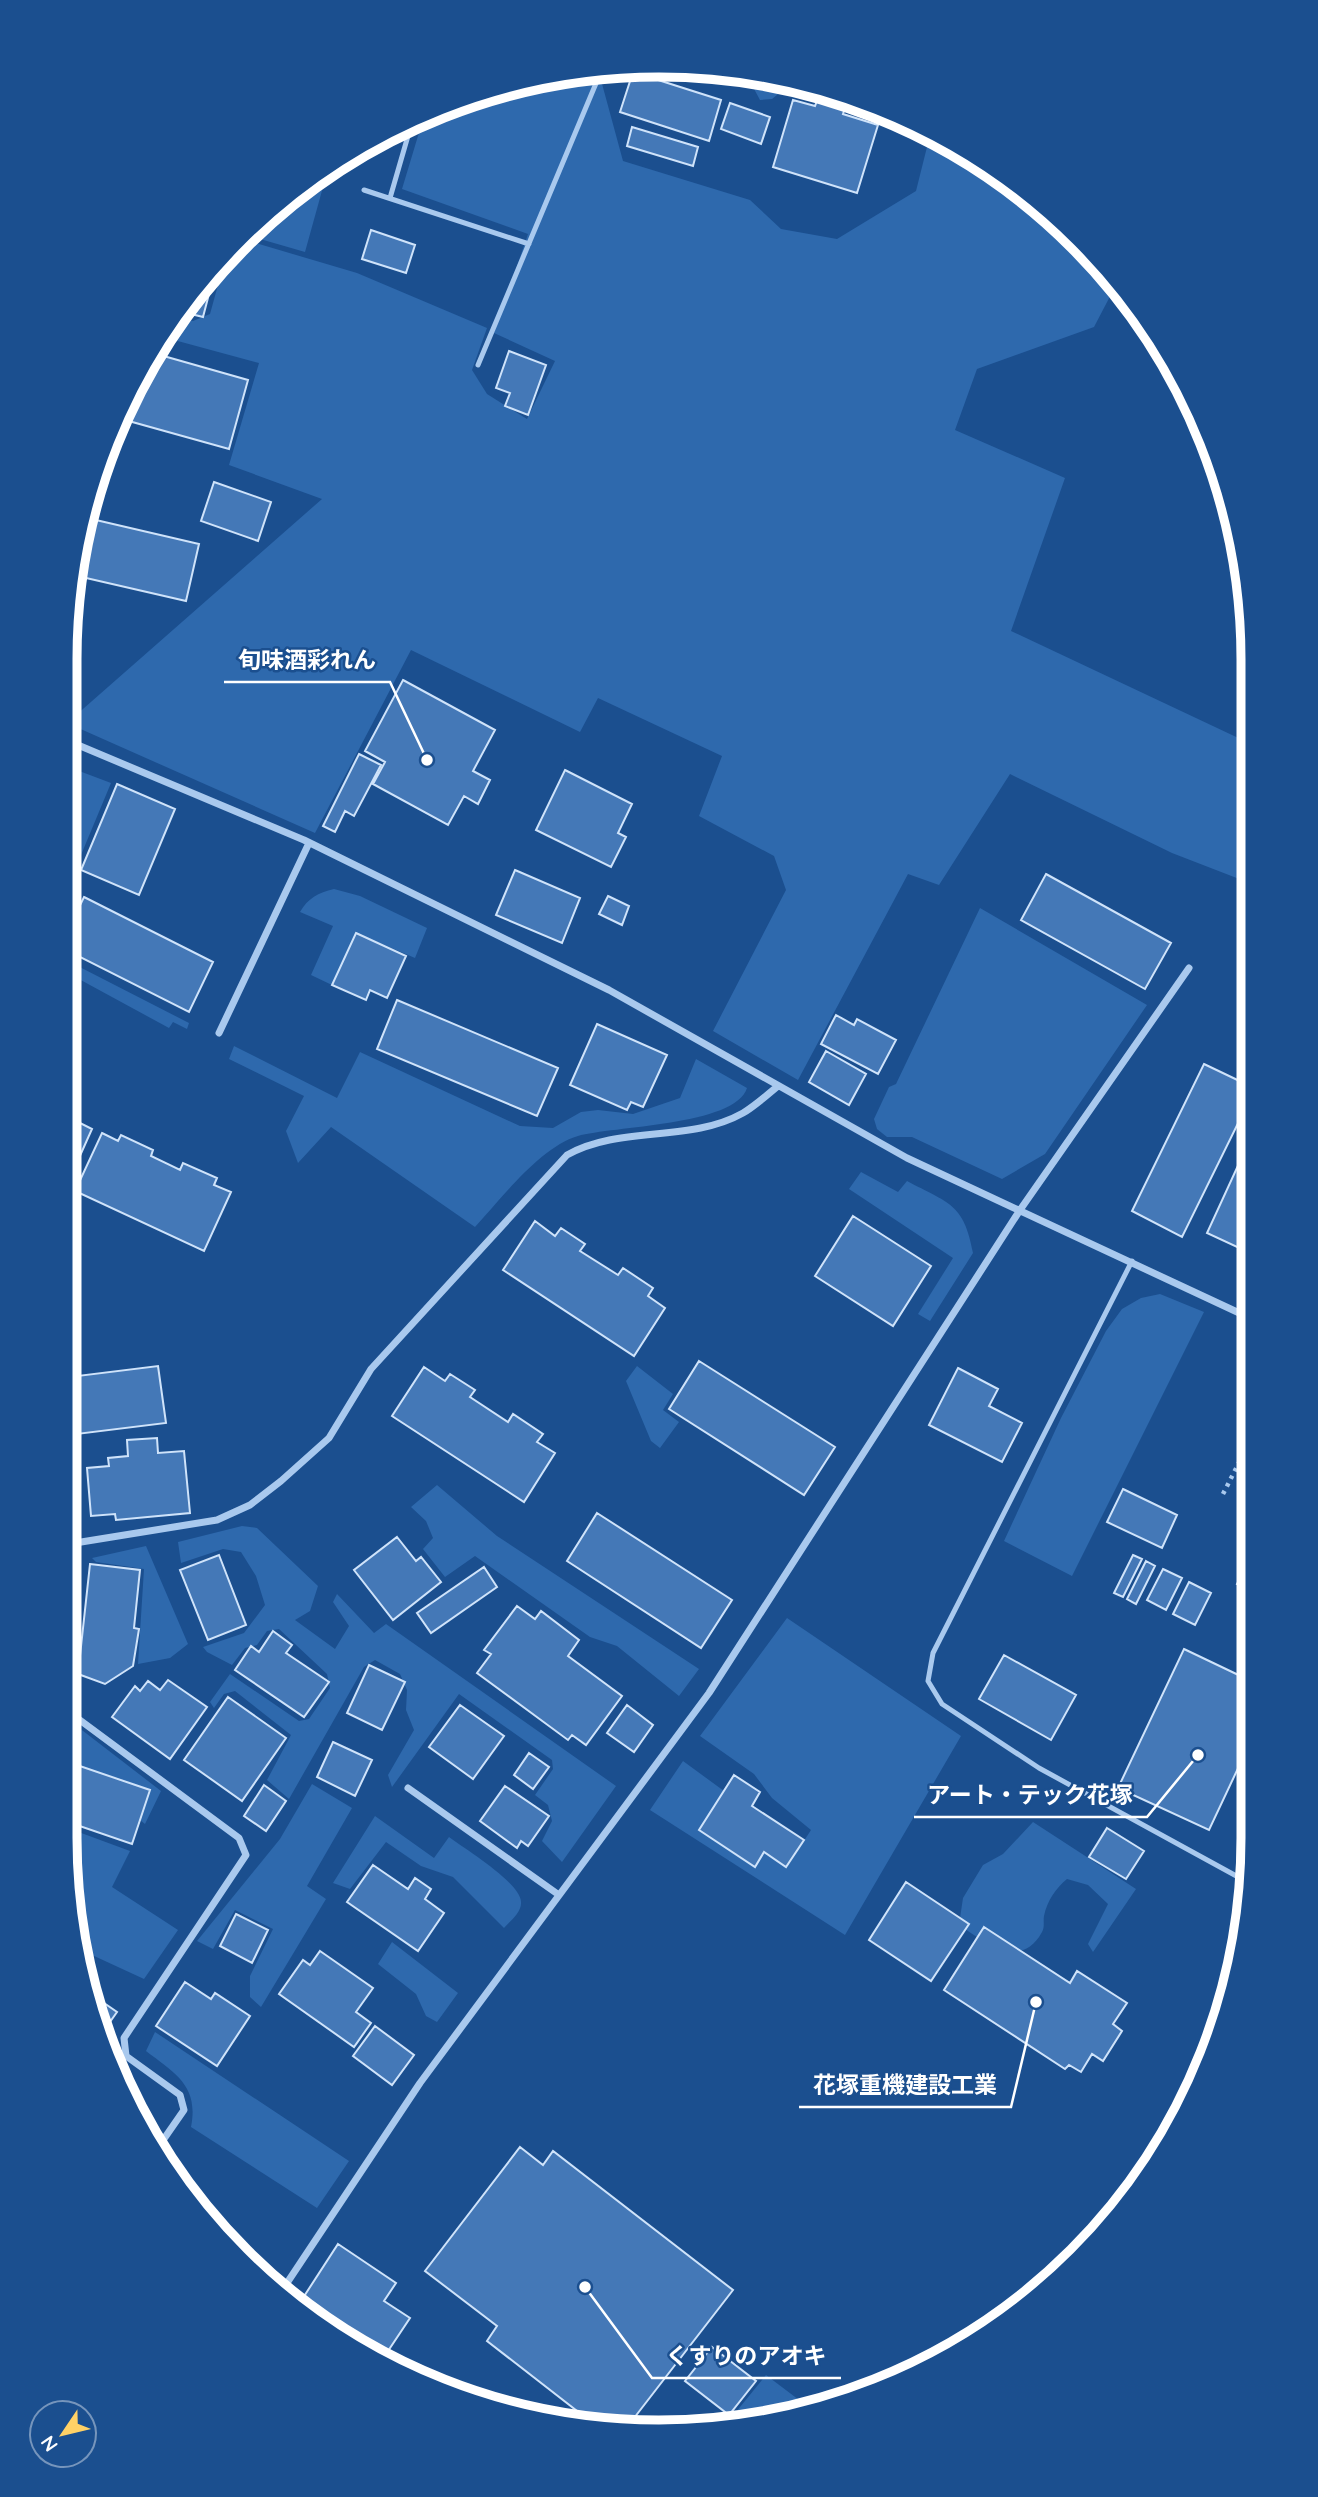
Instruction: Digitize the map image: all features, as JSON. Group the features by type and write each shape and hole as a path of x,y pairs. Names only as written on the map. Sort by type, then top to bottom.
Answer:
{"street":[{"path":"77,745 309,843 609,990 907,1158 1241,1314"},
{"path":"219,1033 309,843"},
{"path":"286,2285 420,2082 709,1693 1020,1210 1189,968"},
{"path":"77,1543 217,1520 250,1504 329,1438 371,1368 567,1155 594,1144 713,1124 743,1113 778,1086"},
{"path":"77,1718 239,1838 246,1855 124,2038 125,2056 180,2095 184,2110 162,2141"},
{"path":"408,1788 559,1895"}],"lane":[{"path":"478,365 597,81"},
{"path":"390,198 408,134"},
{"path":"364,190 529,244"},
{"path":"1132,1261 933,1653 928,1681 942,1704 1039,1768 1240,1878"}],"path":[{"path":"1223,1494 1241,1458"}],"shaded area":[{"path":"601,80 623,161 750,200 781,229 837,239 916,191 928,143 982,175 1043,221 1071,247 1112,293 1094,327 977,369 955,430 1065,478 1011,631 1241,739 1241,880 1172,853 1010,774 939,885 908,874 798,1080 713,1031 786,890 774,856 699,816 722,756 598,698 580,732 411,650 315,833 77,727 77,714 322,499 229,465 259,363 173,340 187,319 193,321 210,314 221,276 252,242 357,273 487,328 472,370 487,394 527,419 555,361 494,333 528,234 402,189 420,128 508,97 545,88"},
{"path":"752,85 783,90 772,99 760,100"},
{"path":"324,184 305,252 257,238"},
{"path":"77,770 111,783 77,865"},
{"path":"334,889 360,896 427,928 415,958 356,933 332,985 311,975 333,926 300,912 314,897"},
{"path":"980,908 1147,1005 1045,1154 1002,1179 912,1137 887,1137 877,1129 874,1119 889,1087 896,1084"},
{"path":"77,966 189,1023 187,1029 173,1022 169,1028 77,978"},
{"path":"234,1046 337,1098 360,1052 520,1126 553,1128 581,1112 598,1110 633,1114 680,1098 696,1059 747,1088 738,1101 697,1117 578,1136 564,1142 522,1175 475,1227 331,1127 298,1163 286,1131 304,1096 229,1059"},
{"path":"861,1172 898,1192 907,1181 944,1200 965,1224 973,1253 930,1321 918,1314 953,1258 849,1189"},
{"path":"1160,1294 1204,1312 1072,1576 1004,1541 1061,1418 1106,1331 1122,1309 1141,1298"},
{"path":"637,1366 673,1394 663,1410 679,1422 660,1448 651,1441 626,1381"},
{"path":"437,1485 497,1536 699,1669 679,1696 617,1646 590,1637 475,1556 445,1577 423,1549 433,1538 426,1521 411,1507"},
{"path":"242,1526 257,1528 318,1586 310,1611 295,1620 335,1649 349,1626 333,1602 337,1594 374,1633 386,1624 616,1786 562,1862 542,1841 552,1821 548,1805 535,1795 553,1769 552,1760 459,1694 392,1787 388,1775 414,1730 406,1710 407,1690 400,1674 375,1660 364,1667 289,1799 267,1780 291,1735 235,1691 224,1694 214,1708 210,1702 230,1674 299,1721 309,1719 330,1688 327,1674 279,1629 267,1631 257,1645 245,1648 232,1665 207,1652 203,1647 244,1633 265,1605 256,1576 241,1552 223,1549 181,1563 178,1542"},
{"path":"146,1546 188,1644 170,1658 138,1664 144,1569 96,1562 92,1558"},
{"path":"787,1618 961,1736 845,1935 650,1810 683,1761 724,1791 699,1830 755,1866 764,1852 787,1867 811,1830 772,1798 754,1774 700,1736"},
{"path":"77,1726 161,1791 145,1824 140,1820 150,1790 77,1766"},
{"path":"312,1784 352,1808 307,1886 326,1899 261,2007 250,1997 250,1976 273,1929 235,1910 213,1949 197,1941 280,1839"},
{"path":"375,1816 434,1858 449,1837 491,1867 512,1886 519,1894 521,1902 518,1913 504,1928 453,1877 421,1866 386,1842 350,1889 333,1883"},
{"path":"1033,1822 1136,1889 1093,1952 1088,1944 1108,1904 1088,1885 1067,1879 1045,1910 1042,1932 1033,1944 1024,1950 1002,1950 959,1925 963,1898 983,1865 1003,1854"},
{"path":"77,1831 130,1851 112,1887 178,1930 144,1979 89,1955 82,1914"},
{"path":"392,1942 458,1993 437,2022 426,2016 416,1994 378,1964"},
{"path":"155,2032 349,2161 317,2208 191,2127 192,2101 183,2082 146,2051"},
{"path":"766,2375 802,2402 773,2409 733,2415"}],"building":[{"path":"650,77 721,100 709,141 620,112 631,78"},
{"path":"818,99 845,108 843,114 878,125 857,193 773,167 793,100 815,106"},
{"path":"730,103 770,117 761,144 721,129"},
{"path":"632,127 698,147 693,166 627,146"},
{"path":"371,230 415,245 406,273 362,259"},
{"path":"211,288 203,317 191,314"},
{"path":"509,351 546,365 528,415 505,406 510,393 496,388"},
{"path":"163,356 248,380 229,449 128,421"},
{"path":"214,482 271,502 258,541 201,521"},
{"path":"94,520 199,544 186,601 83,577"},
{"path":"403,680 495,730 473,771 490,780 478,804 464,796 448,825 373,784 385,762 365,751"},
{"path":"359,754 381,765 354,816 345,811 335,832 323,826"},
{"path":"565,770 632,804 618,833 626,837 611,867 536,830"},
{"path":"117,784 175,809 139,895 81,870"},
{"path":"515,870 580,898 562,943 496,915"},
{"path":"1046,874 1171,943 1145,989 1021,920"},
{"path":"608,896 629,906 622,925 599,914"},
{"path":"84,897 213,962 189,1012 77,956 77,911"},
{"path":"356,933 406,956 387,998 370,990 366,1000 332,985"},
{"path":"397,1000 558,1068 537,1116 377,1049"},
{"path":"836,1015 854,1025 857,1019 896,1040 878,1074 821,1044"},
{"path":"597,1024 667,1055 643,1107 631,1102 627,1110 570,1085"},
{"path":"826,1051 866,1074 849,1105 809,1082"},
{"path":"1204,1064 1241,1082 1241,1117 1182,1237 1132,1211"},
{"path":"77,1122 92,1129 77,1162"},
{"path":"102,1133 118,1141 121,1135 153,1150 151,1156 180,1170 183,1163 217,1178 214,1185 231,1192 204,1251 77,1192"},
{"path":"1241,1159 1241,1249 1207,1233"},
{"path":"853,1216 931,1266 893,1326 815,1276"},
{"path":"535,1221 555,1236 561,1228 585,1244 580,1251 618,1275 623,1268 653,1288 648,1296 665,1308 634,1356 503,1270"},
{"path":"699,1361 835,1447 804,1495 669,1409"},
{"path":"158,1366 166,1423 77,1434 77,1376"},
{"path":"424,1367 445,1381 450,1374 475,1390 470,1397 508,1422 513,1414 543,1434 537,1442 555,1453 524,1502 392,1416"},
{"path":"958,1368 998,1389 989,1406 1022,1423 1002,1462 929,1425"},
{"path":"157,1438 158,1453 184,1451 190,1513 116,1520 115,1514 91,1516 87,1468 109,1466 108,1458 128,1456 127,1440"},
{"path":"1123,1489 1177,1515 1162,1548 1107,1522"},
{"path":"597,1513 732,1600 701,1648 567,1561"},
{"path":"397,1537 416,1561 421,1557 441,1582 393,1620 354,1570"},
{"path":"219,1555 246,1625 208,1640 180,1570"},
{"path":"1133,1555 1142,1559 1123,1597 1114,1593"},
{"path":"1146,1561 1155,1566 1136,1604 1127,1599"},
{"path":"90,1564 140,1570 134,1628 139,1629 133,1666 105,1684 78,1674"},
{"path":"484,1567 497,1587 431,1633 417,1613"},
{"path":"1163,1569 1182,1578 1166,1610 1147,1600"},
{"path":"1189,1582 1211,1593 1195,1625 1173,1614"},
{"path":"517,1606 535,1619 541,1611 579,1640 568,1656 622,1696 586,1745 572,1735 568,1740 477,1673 491,1654 484,1650"},
{"path":"273,1631 292,1645 286,1653 329,1682 304,1717 235,1670 251,1646 259,1652"},
{"path":"1184,1649 1241,1676 1241,1762 1209,1830 1118,1788"},
{"path":"1004,1655 1076,1695 1051,1740 979,1699"},
{"path":"369,1665 405,1682 382,1730 347,1713"},
{"path":"168,1680 207,1707 170,1759 112,1717 135,1686 140,1691 148,1681 160,1690"},
{"path":"228,1697 286,1738 242,1801 184,1760"},
{"path":"460,1705 504,1736 473,1779 429,1747"},
{"path":"627,1705 653,1725 634,1752 607,1733"},
{"path":"333,1742 372,1760 355,1796 317,1777"},
{"path":"529,1753 549,1767 533,1789 514,1775"},
{"path":"77,1765 150,1790 132,1844 77,1825"},
{"path":"734,1775 760,1792 752,1806 804,1840 786,1867 764,1852 755,1867 699,1830"},
{"path":"264,1785 286,1801 266,1831 244,1816"},
{"path":"505,1786 549,1816 528,1846 521,1841 517,1848 480,1821"},
{"path":"1107,1828 1144,1851 1126,1879 1089,1857"},
{"path":"373,1865 408,1889 415,1878 431,1889 425,1899 444,1913 418,1951 347,1902"},
{"path":"906,1882 969,1924 931,1981 869,1940"},
{"path":"236,1914 268,1930 252,1963 220,1946"},
{"path":"984,1927 1070,1983 1077,1971 1127,2003 1113,2024 1122,2031 1103,2061 1092,2054 1081,2072 1069,2065 1065,2069 944,1990"},
{"path":"320,1951 373,1988 356,2012 371,2023 354,2047 279,1994 303,1960 310,1965"},
{"path":"185,1982 211,1999 215,1993 250,2016 217,2066 156,2026"},
{"path":"101,2001 117,2012 108,2025"},
{"path":"375,2026 414,2055 392,2085 353,2056"},
{"path":"520,2147 543,2165 553,2151 733,2290 633,2419 621,2419 582,2415 487,2341 497,2326 425,2271"},
{"path":"338,2244 396,2283 384,2301 410,2318 387,2352 336,2322 303,2298"},
{"path":"712,2347 756,2381 729,2415 685,2381"}],"place":[{"name":"旬味酒彩れん","path":"427,760"},
{"name":"アート・テック花塚","path":"1198,1755"},
{"name":"花塚重機建設工業","path":"1036,2002"},
{"name":"くすりのアオキ","path":"585,2287"}]}
